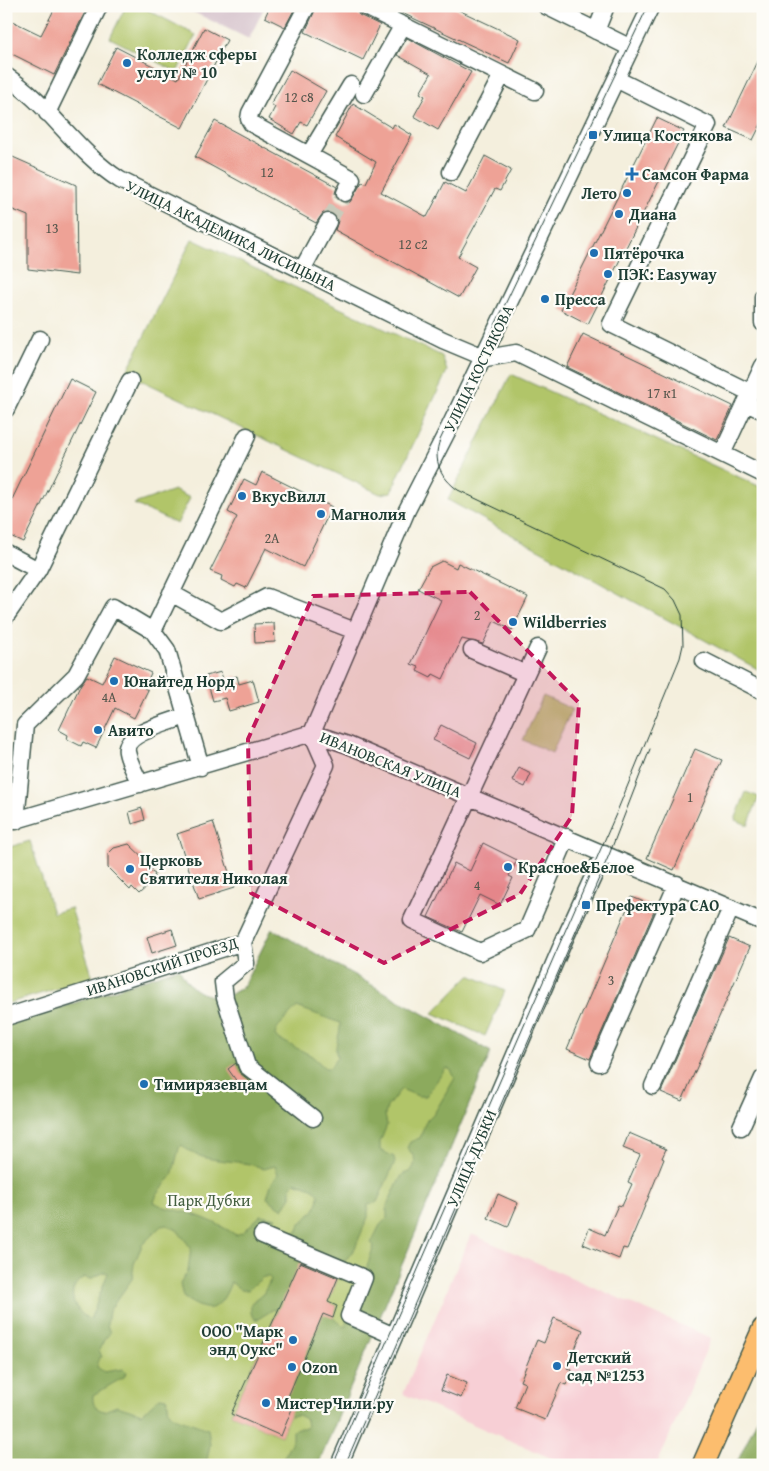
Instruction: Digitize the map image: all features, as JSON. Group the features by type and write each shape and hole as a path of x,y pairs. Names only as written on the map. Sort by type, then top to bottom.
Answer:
{"main road":[{"path":"703,1465 763,1329"}],"street":[{"path":"47,113 99,6"},
{"path":"307,6 250,113 249,119 252,124 352,179 345,193"},
{"path":"364,6 535,91"},
{"path":"546,6 631,48"},
{"path":"596,31 606,6"},
{"name":"УЛИЦА КОСТЯКОВА","path":"312,733 408,510 651,6"},
{"path":"309,155 403,25"},
{"path":"451,172 502,75"},
{"name":"УЛИЦА АКАДЕМИКА ЛИСИЦЫНА","path":"6,76 47,113 93,160 120,180 443,340 483,357"},
{"path":"616,79 708,125 611,324 748,398 763,411"},
{"path":"302,270 328,222"},
{"path":"763,296 763,323"},
{"path":"6,410 40,338"},
{"path":"483,357 516,353 763,474"},
{"path":"722,454 763,366"},
{"path":"6,616 38,570 130,381"},
{"path":"153,631 247,436"},
{"path":"6,553 38,570"},
{"path":"171,593 221,621 267,597 355,631"},
{"path":"11,822 25,725 76,675 113,607 153,631 167,650 200,767"},
{"path":"538,648 412,920 480,952 527,930 567,837"},
{"path":"472,650 526,674"},
{"path":"704,661 763,691"},
{"path":"140,784 126,750 129,741 136,735 186,716"},
{"name":"ИВАНОВСКИЙ ПРОЕЗД","path":"6,1017 243,942 326,764 312,733"},
{"name":"ИВАНОВСКАЯ УЛИЦА","path":"11,822 312,733 348,745 470,796 763,922"},
{"name":"УЛИЦА ДУБКИ","path":"339,1465 566,936 604,853"},
{"path":"599,1063 677,884"},
{"path":"653,1086 731,908"},
{"path":"243,942 246,963 223,982 225,998 247,1066 312,1118"},
{"path":"741,1127 763,1078"},
{"path":"262,1235 364,1278 349,1316 394,1336"}],"highlighted area":[{"path":"470,592 579,703 572,816 520,894 384,963 251,893 248,739 313,596"}],"shaded area":[{"path":"181,6 265,6 249,39"},
{"name":"Детский сад №1253","path":"471,1234 711,1338 657,1465 567,1465 403,1394"}],"green space":[{"path":"126,6 140,6 196,35 177,72 110,38"},
{"path":"192,239 442,356 447,371 391,492 380,494 126,373"},
{"path":"511,374 763,488 763,672 448,500"},
{"path":"174,490 190,498 177,524 134,504"},
{"path":"543,696 572,709 552,753 523,740"},
{"path":"746,792 759,797 748,825 735,820"},
{"path":"30,841 53,913 71,908 93,978 6,1004 6,848"},
{"name":"Парк Дубки","path":"272,929 491,1052 318,1465 6,1465 6,1026 179,968 192,987 202,993 225,998 243,987"},
{"name":"Парк Дубки","path":"272,929 491,1052 318,1465 280,1465 293,1439 293,1431 297,1428 307,1428 306,1420 299,1415 289,1416 281,1436 231,1414 277,1312 274,1309 258,1319 255,1319 251,1313 251,1303 263,1294 271,1279 263,1277 248,1290 241,1290 231,1282 223,1299 213,1308 200,1307 192,1303 183,1297 180,1284 188,1271 191,1248 177,1230 167,1225 161,1226 142,1245 134,1264 132,1279 109,1311 107,1325 110,1333 99,1350 102,1357 99,1358 97,1367 104,1372 123,1369 126,1372 124,1377 93,1395 93,1401 98,1409 104,1411 117,1406 142,1414 160,1397 167,1398 169,1412 174,1417 208,1429 210,1444 206,1465 6,1465 6,1026 179,968 192,987 202,993 225,998 243,987","holes":["297,1007 340,1023 336,1048 337,1057 330,1068 325,1068 312,1056 277,1038 275,1035 278,1027","446,1068 451,1070 455,1078 435,1112 426,1121 420,1138 410,1142 407,1148 414,1156 414,1165 410,1172 404,1173 401,1177 387,1205 387,1218 380,1225 371,1243 374,1246 367,1266 368,1275 345,1327 333,1318 337,1306 328,1302 345,1261 355,1248 368,1217 368,1205 377,1202 395,1162 394,1157 380,1150 380,1142 387,1125 385,1115 387,1107 401,1089 418,1096 426,1096","182,1145 200,1156 254,1165 264,1169 275,1166 278,1174 271,1184 267,1198 283,1209 291,1197 291,1186 295,1182 315,1190 319,1198 318,1203 300,1223 298,1231 283,1236 277,1228 276,1218 261,1215 243,1232 236,1235 204,1218 164,1207 154,1202 157,1194 172,1176 179,1148","105,1272 108,1273 90,1320 79,1311 73,1299 74,1287 78,1282 84,1277 90,1279"]},
{"path":"470,975 505,991 485,1036 433,1013"},
{"path":"763,1406 763,1465 736,1465"}],"building":[{"path":"56,6 88,6 54,75 6,51 6,27 10,20 41,35"},
{"path":"270,6 296,6 285,27 265,17"},
{"path":"317,6 354,6 359,15 380,25 363,60 305,32"},
{"path":"387,6 450,6 520,39 509,63"},
{"name":"Колледж сферы услуг № 10","path":"204,28 227,40 182,128 97,84 116,47 178,79"},
{"path":"407,38 471,72 438,130 414,116 425,96 420,93 431,74 397,55"},
{"path":"763,51 763,120 753,140 726,128"},
{"path":"290,70 326,91 307,125 301,122 294,134 269,119 275,107 271,104"},
{"path":"353,104 392,128 394,124 412,135 381,192 427,217 445,182 466,193 485,156 511,170 500,191 495,189 458,257 476,267 459,298 335,230 338,221 332,213 323,213 316,223 195,157 215,121 337,187 335,193 337,199 345,203 350,202 362,182 366,183 376,162 335,137"},
{"path":"657,118 684,131 588,324 561,310"},
{"path":"6,154 76,185 77,275 28,269 28,216 6,207"},
{"path":"583,334 733,406 717,440 567,367"},
{"path":"70,379 96,392 23,542 6,534 6,512"},
{"path":"262,472 332,507 303,567 266,548 246,588 237,584 235,587 221,580 222,576 210,571 237,517 228,512 244,479 256,485"},
{"path":"442,561 456,568 458,563 528,597 512,630 494,621 483,644 462,639 443,679 433,674 431,678 417,671 419,667 411,664 441,600 418,589 430,567"},
{"path":"274,623 275,642 255,643 254,624"},
{"path":"115,656 151,673 144,688 148,690 134,718 115,708 96,748 83,742 81,746 67,739 68,735 59,730 81,684 87,676 102,683"},
{"path":"221,672 223,680 237,676 239,684 253,680 259,702 229,711 225,698 213,701 206,676"},
{"path":"441,725 477,743 470,758 433,740"},
{"path":"695,749 722,760 674,870 647,858"},
{"path":"519,768 531,774 525,787 512,781"},
{"path":"142,808 145,820 132,824 129,812"},
{"path":"213,822 234,888 199,899 177,834"},
{"path":"483,843 517,860 509,876 513,878 500,905 480,895 462,932 428,917 454,863 470,871"},
{"name":"Церковь Святителя Николая","path":"129,844 153,867 150,871 155,874 152,882 139,894 132,887 130,890 108,868 108,854 114,848"},
{"path":"632,897 656,907 590,1059 567,1049"},
{"path":"172,929 177,945 152,953 147,937"},
{"path":"729,938 750,947 682,1101 661,1092"},
{"path":"236,1063 240,1073 249,1080 240,1086 228,1069"},
{"path":"629,1133 666,1149 662,1158 664,1159 627,1249 623,1248 619,1259 583,1244 589,1228 605,1235 618,1205 622,1206 632,1184 628,1182 640,1155 623,1148"},
{"path":"498,1194 518,1203 508,1227 488,1218"},
{"path":"300,1262 338,1278 328,1302 337,1306 333,1318 323,1314 284,1406 292,1409 281,1436 231,1414"},
{"path":"554,1318 583,1330 567,1368 572,1370 566,1385 561,1383 545,1420 515,1408 525,1383 520,1381 537,1340 544,1343"},
{"path":"447,1375 467,1383 461,1398 441,1390"}],"tunnel":[{"path":"328,222 345,193"}],"tram line":[{"path":"333,1465 616,814 680,658 683,645 682,615 675,600 665,589 458,490 443,474 437,455 440,440 648,6"},
{"path":"345,1465 609,855 650,749"}],"place":[{"name":"Колледж сферы услуг № 10","path":"127,63"},
{"name":"Улица Костякова","path":"593,135"},
{"name":"Самсон Фарма","path":"632,174"},
{"name":"Лето","path":"627,193"},
{"name":"Диана","path":"619,214"},
{"name":"Пятёрочка","path":"594,253"},
{"name":"ПЭК: Easyway","path":"608,274"},
{"name":"Пресса","path":"545,299"},
{"name":"ВкусВилл","path":"242,496"},
{"name":"Магнолия","path":"321,514"},
{"name":"Wildberries","path":"513,622"},
{"name":"Юнайтед Норд","path":"114,681"},
{"name":"Авито","path":"98,730"},
{"name":"Красное&Белое","path":"508,867"},
{"name":"Церковь Святителя Николая","path":"130,869"},
{"name":"Префектура САО","path":"586,905"},
{"name":"Тимирязевцам","path":"144,1084"},
{"name":"ООО \"Марк энд Оукс\"","path":"293,1340"},
{"name":"Детский сад №1253","path":"557,1366"},
{"name":"Ozon","path":"292,1367"},
{"name":"МистерЧили.ру","path":"266,1403"}]}
